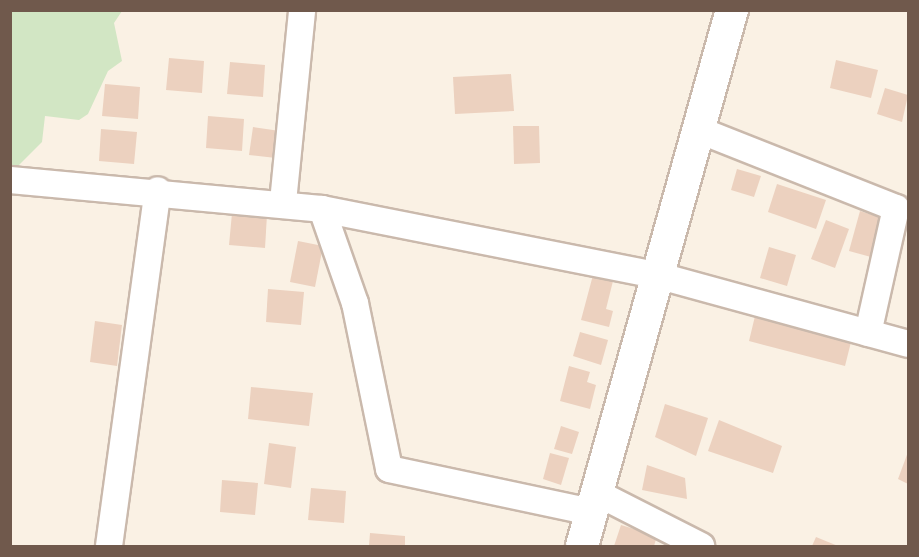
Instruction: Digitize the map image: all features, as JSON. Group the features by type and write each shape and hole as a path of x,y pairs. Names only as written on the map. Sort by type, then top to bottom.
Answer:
{"street":[{"path":"283,202 302,10"},
{"path":"582,546 732,10"},
{"path":"699,130 896,208 868,333"},
{"path":"10,180 158,190 283,202 322,209 656,275 909,344"},
{"path":"109,546 158,190"},
{"path":"322,209 355,303 389,469 594,502 701,546"}],"green space":[{"path":"11,11 122,11 114,23 122,61 108,71 88,114 79,120 45,116 42,142 11,173"}],"building":[{"path":"169,58 204,61 202,93 166,90"},
{"path":"836,60 878,70 871,98 830,88"},
{"path":"230,62 265,65 263,97 227,94"},
{"path":"511,74 514,111 455,114 453,77"},
{"path":"105,84 140,87 138,119 102,116"},
{"path":"885,88 908,95 902,122 877,114"},
{"path":"208,116 244,119 242,151 206,148"},
{"path":"513,126 539,126 540,163 514,164"},
{"path":"253,127 280,131 276,158 249,155"},
{"path":"101,129 137,132 134,164 99,161"},
{"path":"737,169 761,176 754,197 731,190"},
{"path":"777,184 826,200 816,229 768,212"},
{"path":"860,211 882,218 871,257 849,251"},
{"path":"232,213 267,215 265,248 229,245"},
{"path":"826,220 849,229 835,268 811,259"},
{"path":"298,241 323,246 315,287 290,282"},
{"path":"769,247 796,255 787,286 760,278"},
{"path":"593,275 613,281 606,309 613,311 609,327 581,320"},
{"path":"268,289 304,292 301,325 266,322"},
{"path":"755,316 786,324 787,318 853,334 845,366 749,341"},
{"path":"95,321 122,325 117,366 90,362"},
{"path":"580,332 608,340 601,365 573,356"},
{"path":"569,366 590,372 587,382 596,385 590,409 560,401"},
{"path":"251,387 313,393 309,426 248,419"},
{"path":"665,404 708,418 696,456 655,437"},
{"path":"719,420 782,446 773,473 708,451"},
{"path":"561,426 579,432 572,454 554,449"},
{"path":"269,443 296,447 291,488 264,484"},
{"path":"908,452 908,484 898,479"},
{"path":"550,453 569,458 561,485 543,479"},
{"path":"647,465 685,478 687,499 642,490"},
{"path":"222,480 258,483 255,515 220,512"},
{"path":"311,488 346,491 344,523 308,520"},
{"path":"621,525 657,536 654,546 614,546"},
{"path":"370,533 405,536 405,546 369,546"},
{"path":"816,537 838,546 812,546"}]}
